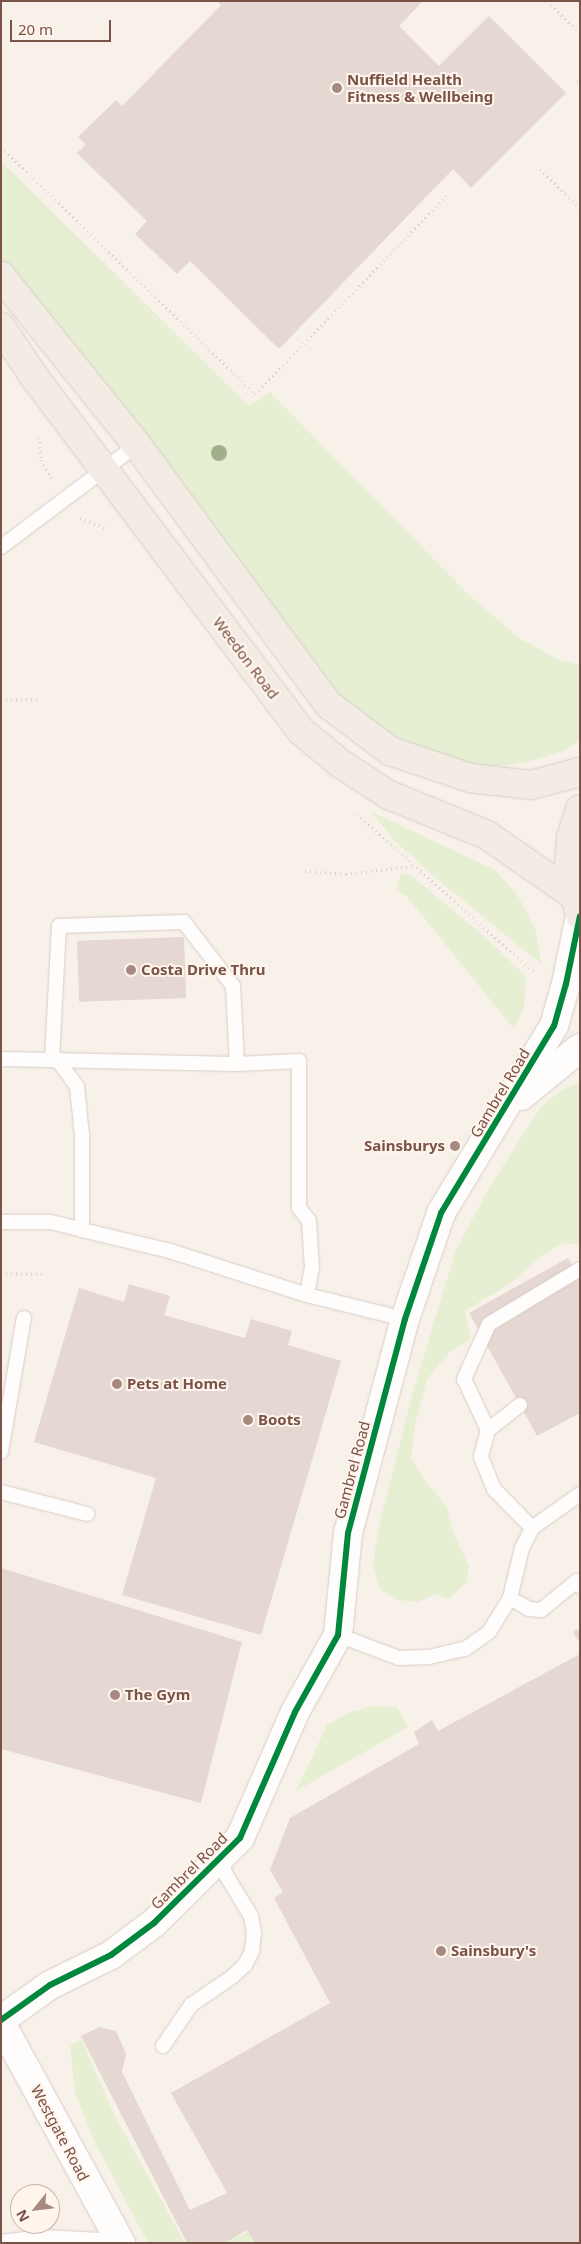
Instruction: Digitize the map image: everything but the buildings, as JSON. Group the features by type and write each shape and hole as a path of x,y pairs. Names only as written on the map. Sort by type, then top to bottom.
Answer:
{"main road":[{"path":"1,276 137,445 329,705 390,751 470,778 531,784 580,772"},
{"name":"Weedon Road","path":"1,327 35,378 105,468 301,731 342,764 389,795 487,835 578,909"},
{"path":"578,909 569,867 571,838 580,809"}],"street":[{"name":"Gambrel Road","path":"1,2022 50,1984 111,1955 154,1923 222,1858 240,1838 295,1712 338,1635 348,1533 405,1320 441,1213 508,1107 554,1026 566,984 578,909"},
{"name":"Gambrel Road","path":"508,1107 580,1048"},
{"name":"Westgate Road","path":"1,2022 120,2242"}],"lane":[{"path":"1,547 137,445"},
{"path":"82,1230 82,1135 77,1087 55,1059 59,926 184,922 233,986 237,1064"},
{"path":"1,1059 237,1064 299,1061 299,1208 309,1221 312,1267 307,1294"},
{"path":"1,1222 50,1222 170,1252 307,1294 405,1320"},
{"path":"488,1430 464,1379 489,1324 580,1269"},
{"path":"1,1452 24,1318"},
{"path":"520,1405 488,1430 481,1457 494,1489 532,1528"},
{"path":"1,1492 87,1514"},
{"path":"338,1635 399,1658 429,1657 465,1649 489,1632 510,1598 522,1548 532,1528 580,1494"},
{"path":"510,1598 529,1610 541,1610 578,1584"},
{"path":"163,2046 191,2005 232,1977 245,1965 252,1951 254,1933 251,1916 226,1875 222,1858"},
{"path":"1,2242 120,2242"}],"path":[{"path":"547,1 580,33"},
{"path":"1,147 255,394 448,194"},
{"path":"540,169 580,208"},
{"path":"1,700 37,699"},
{"path":"305,871 346,874 388,866 414,866"},
{"path":"1,1273 43,1274"}],"green space":[{"path":"1,161 249,406 270,392 470,596 519,638 557,659 580,665 580,741 561,752 524,763 485,767 443,760 406,747 352,712 1,266"},
{"path":"370,811 495,870 518,896 536,931 541,964 431,874 394,840"},
{"path":"408,873 486,938 526,976 524,1007 514,1029 407,897 396,890 401,874"},
{"path":"580,1081 580,1244 563,1243 540,1257 512,1282 465,1311 471,1339 449,1353 427,1379 415,1424 411,1457 424,1479 447,1507 453,1532 469,1566 466,1583 449,1599 435,1594 419,1602 397,1600 380,1589 373,1565 378,1530 413,1391 456,1250 490,1186 540,1108 559,1092"},
{"path":"373,1706 397,1707 408,1727 296,1791 327,1725 350,1712"},
{"path":"81,2039 115,2116 185,2243 148,2243 95,2143 75,2092 70,2046"},
{"path":"248,2231 255,2243 227,2243"}],"cycle path":[{"path":"1,2020 50,1985 111,1955 154,1923 240,1838 295,1712 338,1635 348,1533 405,1319 441,1213 554,1026 566,984 580,916"}],"place":[{"name":"Nuffield Health Fitness & Wellbeing","path":"337,88"},
{"name":"Costa Drive Thru","path":"131,970"},
{"name":"Sainsburys","path":"455,1146"},
{"name":"Pets at Home","path":"117,1384"},
{"name":"Boots","path":"248,1420"},
{"name":"The Gym","path":"115,1695"},
{"name":"Sainsbury's","path":"441,1951"}]}
